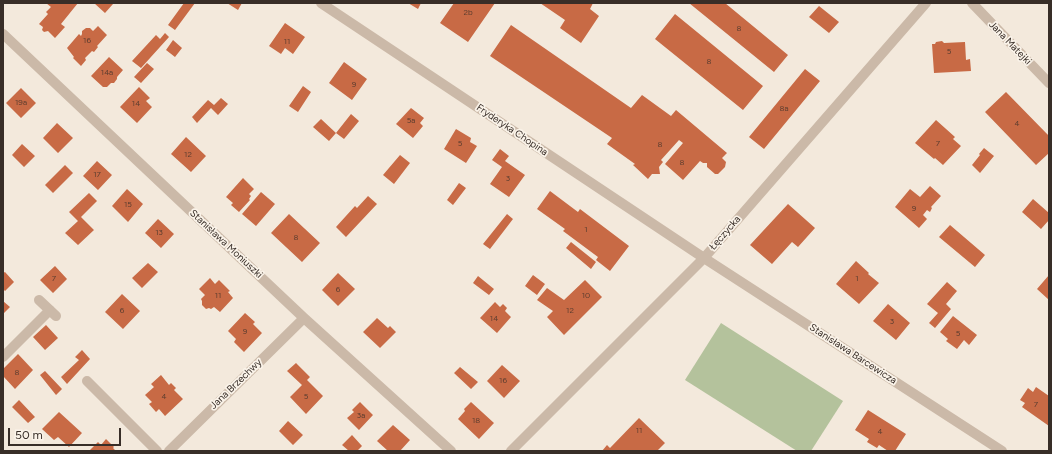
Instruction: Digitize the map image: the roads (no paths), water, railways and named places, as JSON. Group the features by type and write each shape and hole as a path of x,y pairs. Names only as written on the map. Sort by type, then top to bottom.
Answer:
{"street":[{"name":"Fryderyka Chopina","path":"321,3 704,258"},
{"name":"Łęczycka","path":"511,451 704,258 926,3"},
{"name":"Jana Matejki","path":"972,3 1049,83"},
{"name":"Stanisława Moniuszki","path":"3,34 304,318 451,451"},
{"name":"Stanisława Barcewicza","path":"704,258 1002,451"},
{"path":"3,357 53,313 39,300"},
{"name":"Jana Brzechwy","path":"169,451 304,318"},
{"path":"87,381 157,451"}]}
